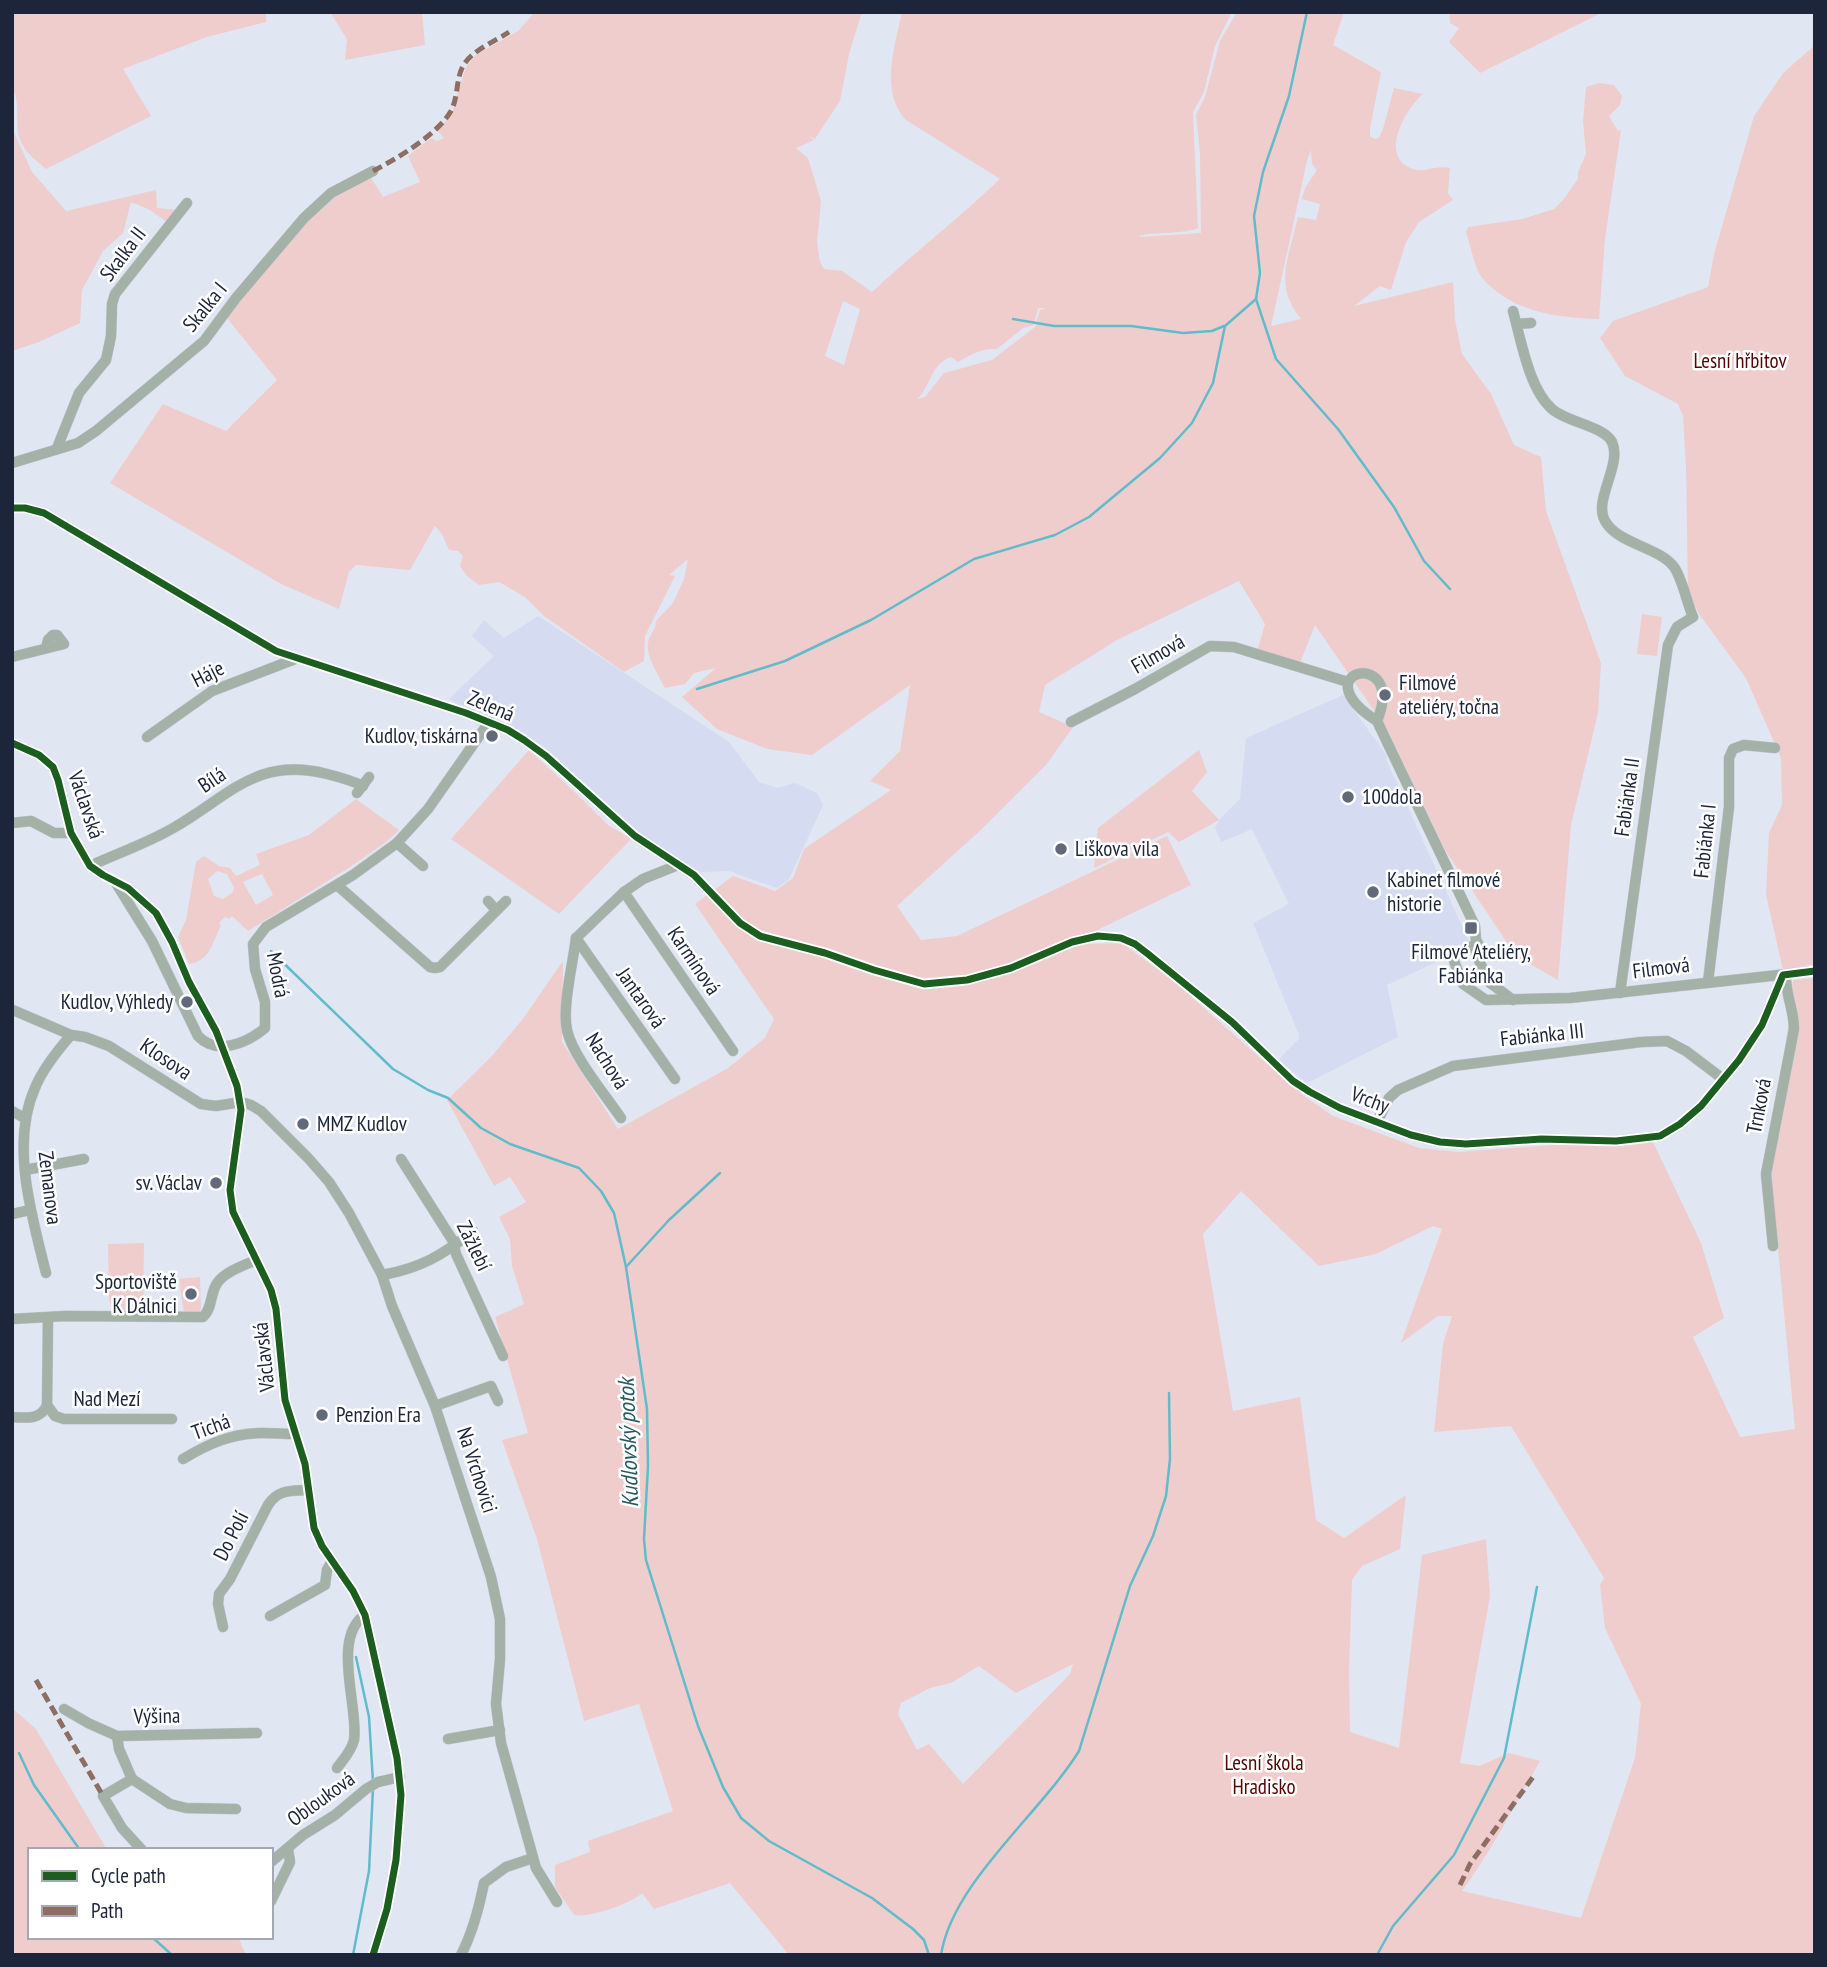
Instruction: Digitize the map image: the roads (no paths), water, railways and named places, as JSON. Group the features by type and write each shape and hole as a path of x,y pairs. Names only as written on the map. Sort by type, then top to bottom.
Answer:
{"street":[{"name":"Skalka I","path":"12,463 78,443 96,431 204,341 236,298 304,218 331,193 373,171"},
{"name":"Skalka II","path":"57,448 79,393 106,360 115,294 187,203"},
{"path":"1513,311 1517,324 1531,323"},
{"name":"Fabiánka II","path":"1517,324 1535,382 1548,405 1559,415 1605,434 1612,443 1614,460 1602,510 1604,520 1615,532 1673,565 1693,617 1677,627 1668,645 1620,993"},
{"name":"Zelená","path":"12,508 44,513 253,638 295,659 438,703 489,722 524,740 547,756 635,836 707,886 740,923 760,936 924,984"},
{"name":"Filmová","path":"1071,722 1210,646 1234,647 1349,682"},
{"path":"12,657 46,648"},
{"name":"Háje","path":"147,737 212,691 295,659"},
{"name":"Filmová","path":"1377,721 1382,701 1381,691 1377,680 1366,672 1360,672 1349,682 1348,688 1353,701 1377,721 1475,926 1478,956 1489,982 1513,1000"},
{"name":"Modrá","path":"223,1046 251,1040 265,1028 265,1002 255,969 253,944 266,927 374,861 397,843 428,809 489,722"},
{"name":"Václavská","path":"12,743 39,755 53,767 71,833 90,866 136,894 156,913 223,1046 241,1102 229,1190 230,1202 236,1222 271,1290 276,1308 285,1400 305,1464 314,1528 365,1615 394,1737 400,1777 396,1860 387,1909 373,1955"},
{"name":"Fabiánka I","path":"1709,982 1729,807 1729,758 1733,749 1744,745 1775,748"},
{"name":"Bílá","path":"90,866 167,831 245,781 264,773 282,769 308,770 363,785"},
{"path":"12,823 31,821 49,831 71,833"},
{"path":"397,843 423,866"},
{"path":"576,938 624,892 643,879 677,865"},
{"path":"114,881 152,941 198,1036 209,1046 223,1046"},
{"path":"337,884 430,967 435,968 440,967 506,901"},
{"name":"Karmínová","path":"624,892 733,1051"},
{"path":"488,901 496,910"},
{"name":"Jantarová","path":"576,938 675,1079"},
{"name":"Nachová","path":"576,938 566,1029 573,1047 621,1118"},
{"name":"Vrchy","path":"924,984 967,980 1011,968 1084,938 1121,938 1148,954 1232,1023 1293,1080 1340,1108 1377,1122 1440,1142 1466,1144 1541,1139 1646,1139 1660,1136 1680,1124 1701,1106 1740,1060 1762,1025 1784,974"},
{"name":"Filmová","path":"1478,943 1454,956 1454,961 1463,984 1486,1000 1620,993 1815,971"},
{"name":"Trnková","path":"1773,1246 1766,1174 1794,1030 1794,1012 1785,987 1784,974"},
{"name":"Klosova","path":"13,1010 71,1035 109,1046 201,1104 212,1106 241,1102"},
{"name":"Zemanova","path":"46,1273 30,1210 26,1170 26,1119 34,1088 71,1035"},
{"name":"Fabiánka III","path":"1377,1122 1389,1098 1398,1090 1453,1066 1482,1061 1667,1041 1686,1051 1723,1079"},
{"name":"Na Vrchovici","path":"241,1102 261,1111 309,1158 349,1213 382,1275 392,1306 435,1406 491,1577 499,1619 500,1660 496,1704 513,1791 536,1868 557,1902"},
{"path":"12,1111 26,1119"},
{"path":"12,1134 26,1132"},
{"name":"Zážlebí","path":"401,1158 454,1246 503,1356"},
{"path":"26,1170 84,1159"},
{"path":"12,1214 30,1210"},
{"path":"382,1275 412,1269 454,1246 473,1231"},
{"path":"12,1320 203,1317 208,1312 216,1283 223,1276 256,1260"},
{"path":"12,1417 39,1416 47,1405 48,1318"},
{"path":"435,1406 491,1386 498,1401"},
{"name":"Nad Mezí","path":"47,1405 55,1416 64,1419 172,1419"},
{"name":"Tichá","path":"183,1459 206,1445 229,1437 259,1433 296,1434"},
{"name":"Do Polí","path":"223,1628 218,1604 219,1594 230,1579 268,1505 273,1497 281,1492 309,1490"},
{"path":"270,1616 325,1585 327,1570 332,1561"},
{"path":"337,1768 354,1743 349,1646 355,1625 365,1615"},
{"name":"Výšina","path":"64,1709 117,1736 257,1732"},
{"path":"448,1739 499,1730"},
{"path":"117,1736 119,1749 132,1779 170,1804 186,1808 236,1809"},
{"name":"Oblouková","path":"273,1860 366,1789 378,1782 400,1777"},
{"path":"132,1779 103,1796 122,1828 140,1848"},
{"path":"273,1898 290,1862 288,1849"},
{"path":"461,1955 476,1919 484,1883 506,1867 533,1858"}],"waterway":[{"path":"697,689 785,661 871,620 974,559 1055,535 1089,517 1160,458 1192,423 1213,383 1225,326 1256,299 1260,273 1254,216 1263,172 1289,96 1307,12"},
{"path":"1256,299 1276,359 1338,429 1394,507 1424,561 1450,589"},
{"path":"1013,319 1054,326 1131,326 1183,333 1212,331 1224,326"},
{"name":"Kudlovský potok","path":"271,951 393,1069 428,1090 448,1098 481,1128 510,1144 579,1168 601,1191 614,1213 626,1267 647,1409 648,1466 644,1539 646,1560 698,1726 723,1787 741,1818 769,1841 872,1898 913,1929 924,1940 929,1955"},
{"path":"626,1267 669,1220 720,1173"},
{"path":"941,1955 948,1928 979,1875 1043,1799 1079,1751 1130,1586 1153,1536 1166,1496 1170,1459 1169,1393"},
{"path":"1377,1955 1393,1926 1454,1855 1504,1758 1537,1587"},
{"path":"356,1657 369,1717 373,1782"},
{"path":"19,1753 34,1785 79,1848"},
{"path":"353,1955 369,1871 373,1788"},
{"path":"154,1939 172,1955"}],"place":[{"name":"Filmové ateliéry, točna","path":"1385,695"},
{"name":"Kudlov, tiskárna","path":"492,736"},
{"name":"100dola","path":"1348,797"},
{"name":"Liškova vila","path":"1061,849"},
{"name":"Kabinet filmové historie","path":"1373,892"},
{"name":"Filmové Ateliéry, Fabiánka","path":"1471,928"},
{"name":"Kudlov, Výhledy","path":"187,1002"},
{"name":"MMZ Kudlov","path":"303,1124"},
{"name":"sv. Václav","path":"216,1183"},
{"name":"Sportoviště K Dálnici","path":"191,1294"},
{"name":"Penzion Era","path":"322,1415"}],"park label":[{"name":"Lesní hřbitov","path":"1740,361"},
{"name":"Lesní škola Hradisko","path":"1264,1775"}]}
